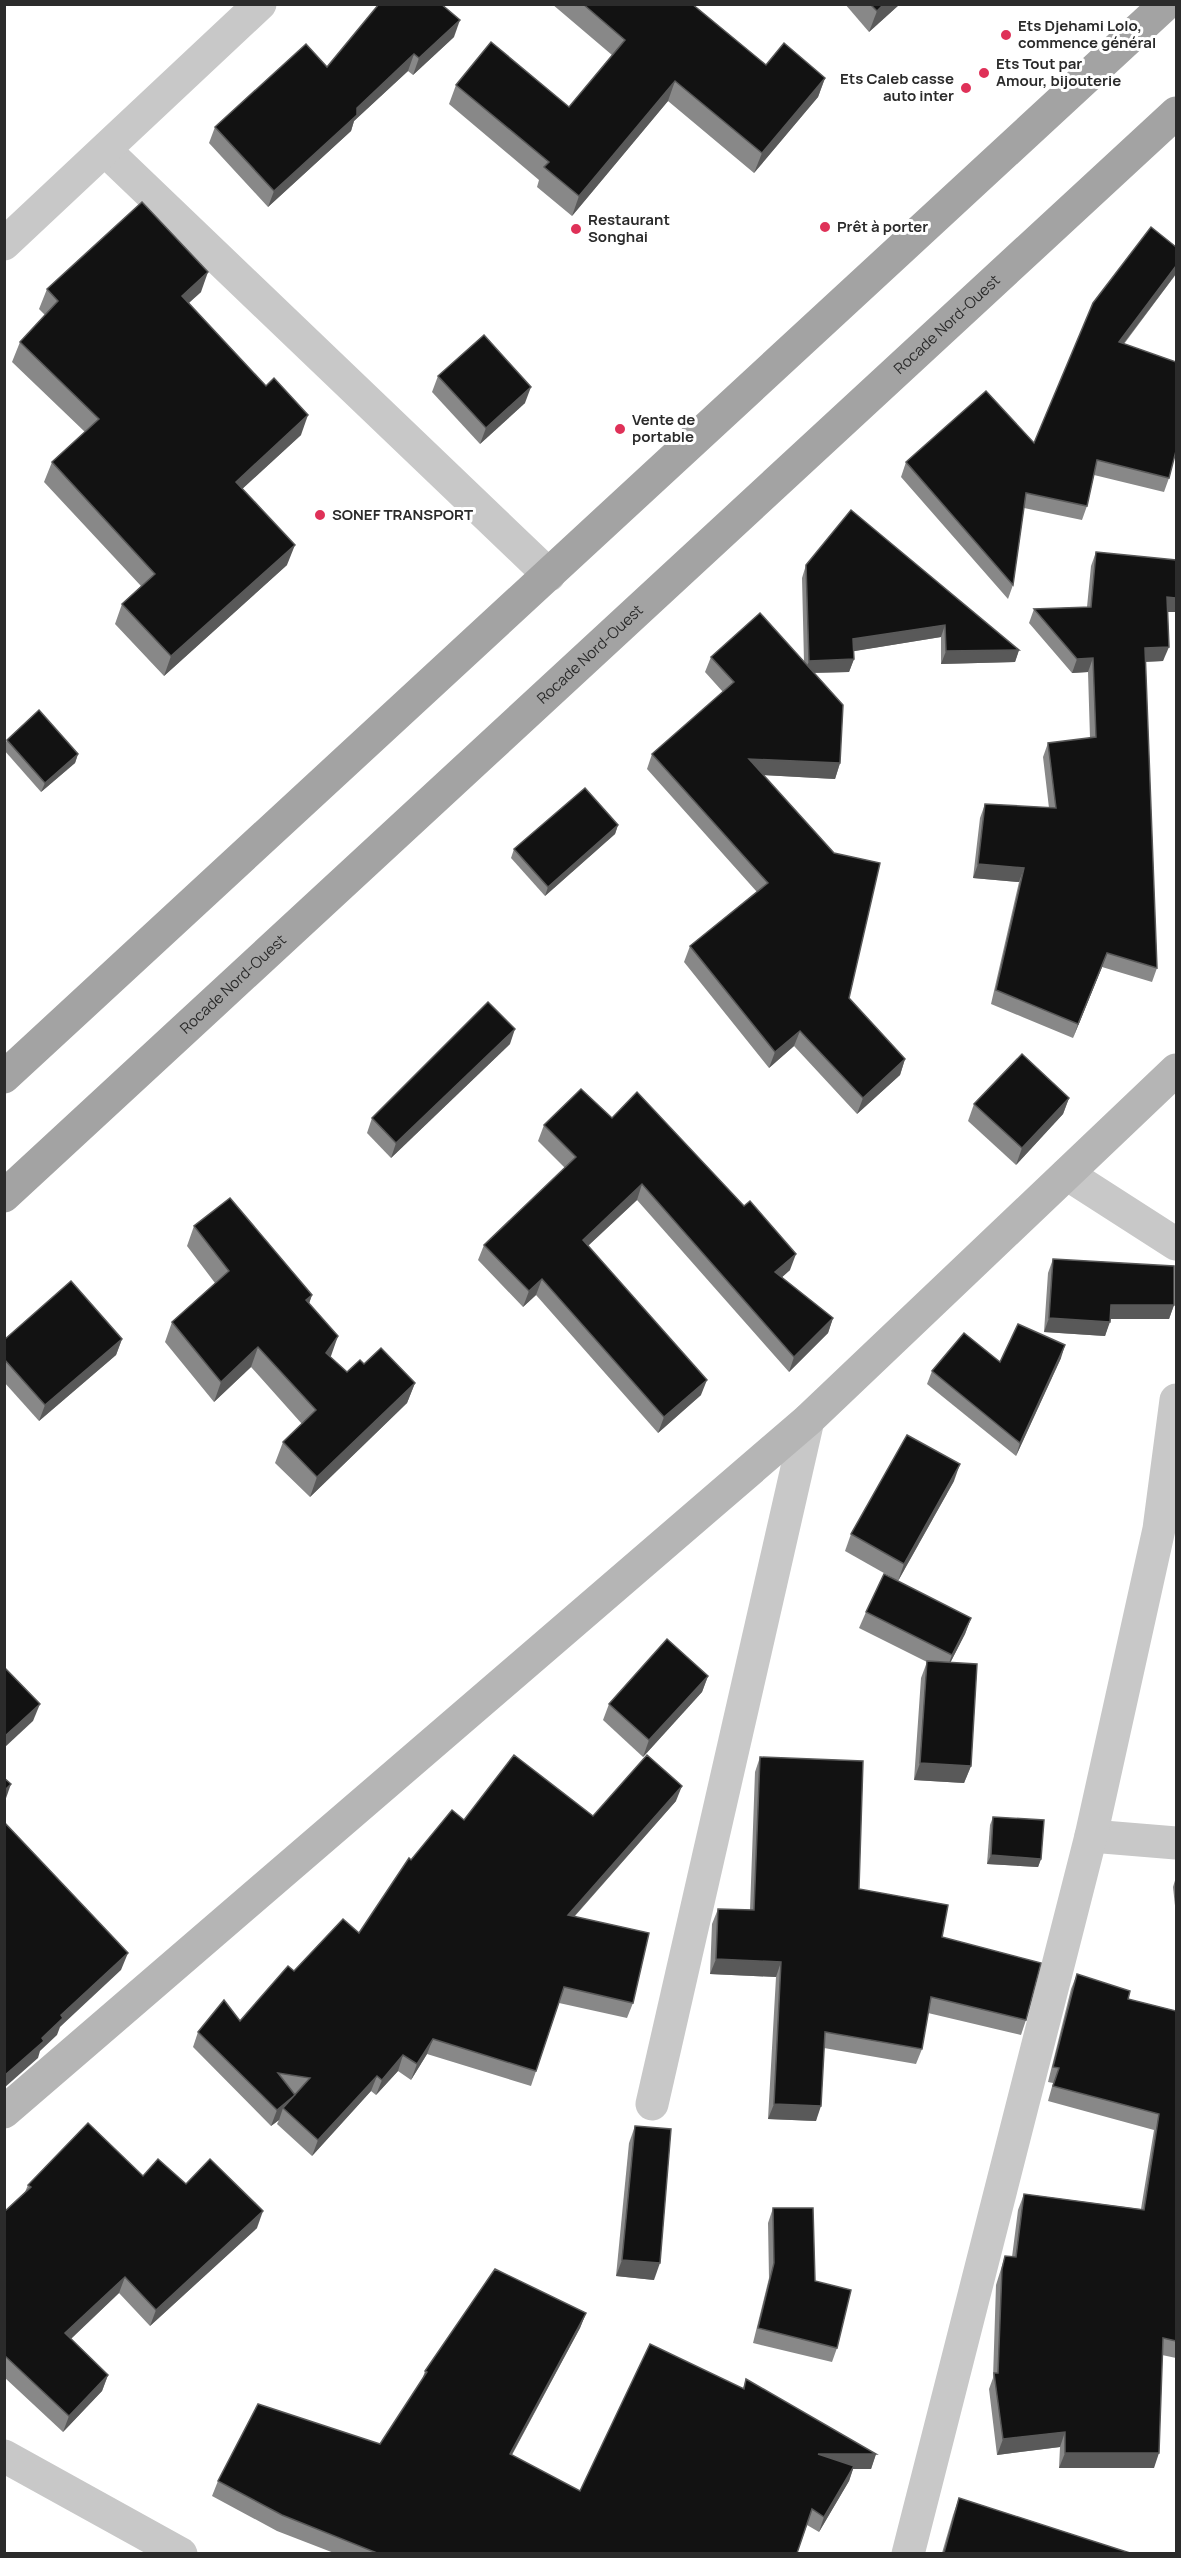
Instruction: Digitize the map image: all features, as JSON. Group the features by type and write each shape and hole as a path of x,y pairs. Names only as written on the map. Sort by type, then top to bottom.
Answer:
{"main road":[{"path":"4,1077 1166,4"},
{"name":"Rocade Nord-Ouest","path":"4,1196 1176,113"}],"street":[{"path":"4,244 260,4"},
{"path":"105,150 549,575"},
{"path":"4,2112 808,1420 1176,1070"},
{"path":"1067,1174 1176,1244"},
{"path":"908,2553 1091,1836 1159,1529 1176,1400"},
{"path":"652,2103 808,1420"},
{"path":"1091,1836 1176,1843"},
{"path":"4,2456 181,2553"}],"building":[{"path":"379,4 441,4 460,20 419,58 414,54 357,108 357,115 274,191 215,127 306,44 327,67"},
{"path":"583,4 692,4 766,65 784,43 825,78 762,153 675,81 579,196 544,167 549,162 456,85 491,42 569,107 625,40"},
{"path":"870,4 884,4 877,11"},
{"path":"142,202 208,272 182,296 266,386 274,378 308,415 236,482 295,545 171,656 122,604 155,574 52,462 99,419 20,342 58,301 47,289"},
{"path":"1151,227 1176,247 1176,266 1119,342 1176,362 1176,451 1169,478 1097,460 1087,506 1026,493 1013,585 906,462 986,391 1034,443 1093,303"},
{"path":"484,335 531,387 486,428 438,376"},
{"path":"851,510 1019,650 946,651 945,625 853,639 854,659 809,661 806,565"},
{"path":"1096,552 1176,560 1176,598 1167,597 1169,647 1145,648 1157,968 1107,953 1078,1024 996,990 1024,868 978,864 985,804 1056,808 1048,743 1096,737 1093,658 1077,659 1034,609 1091,607"},
{"path":"760,613 843,705 840,763 749,759 834,853 880,863 849,998 905,1059 863,1098 800,1031 775,1052 690,946 768,883 652,754 734,682 711,657"},
{"path":"39,710 78,754 45,783 7,740"},
{"path":"585,788 618,825 548,887 514,849"},
{"path":"488,1002 515,1029 396,1143 372,1118"},
{"path":"1022,1054 1069,1098 1022,1148 974,1104"},
{"path":"581,1089 612,1118 637,1092 744,1206 750,1201 796,1254 775,1272 833,1318 794,1357 642,1184 583,1240 707,1380 664,1417 542,1279 529,1291 484,1245 576,1157 544,1125"},
{"path":"230,1198 312,1295 306,1300 338,1336 326,1353 347,1372 360,1360 364,1364 381,1348 415,1383 317,1477 283,1442 316,1410 258,1347 221,1382 172,1322 229,1271 194,1226"},
{"path":"1053,1259 1174,1266 1174,1305 1111,1305 1110,1322 1049,1318"},
{"path":"71,1281 122,1339 45,1405 4,1359 4,1340"},
{"path":"1018,1324 1065,1345 1020,1443 932,1371 964,1333 1000,1362"},
{"path":"907,1435 960,1464 904,1564 851,1534"},
{"path":"884,1574 971,1618 952,1655 866,1612"},
{"path":"667,1639 708,1676 649,1740 609,1704"},
{"path":"927,1661 977,1664 971,1766 920,1763"},
{"path":"4,1667 40,1704 4,1737"},
{"path":"514,1755 593,1816 647,1755 682,1786 568,1915 649,1933 633,2003 564,1987 536,2071 433,2039 417,2064 403,2055 382,2080 377,2076 318,2140 283,2108 294,2096 277,2110 198,2032 224,2000 240,2021 288,1966 294,1971 343,1919 359,1933 409,1858 411,1860 452,1810 464,1820","holes":["278,2073 310,2078 295,2095"]},
{"path":"760,1757 863,1761 859,1889 948,1905 942,1937 1041,1963 1026,2020 931,1997 922,2049 825,2032 821,2106 774,2104 781,1962 716,1959 718,1909 754,1910"},
{"path":"4,1778 11,1784 4,1791"},
{"path":"993,1817 1044,1820 1041,1859 991,1855"},
{"path":"4,1822 128,1953 61,2015 63,2018 42,2038 44,2041 4,2076"},
{"path":"1077,1974 1130,1991 1128,1999 1176,2011 1176,2341 1163,2338 1159,2453 1065,2453 1065,2432 1003,2439 994,2373 998,2373 1002,2269 1005,2256 1016,2257 1024,2194 1144,2210 1159,2114 1053,2086 1059,2068 1053,2067"},
{"path":"88,2123 143,2176 158,2159 186,2184 210,2159 263,2211 156,2310 125,2277 65,2333 108,2375 69,2416 4,2355 4,2212 31,2187 28,2185"},
{"path":"635,2126 671,2129 660,2263 622,2260"},
{"path":"773,2208 813,2208 815,2281 851,2290 837,2348 758,2328 774,2263"},
{"path":"495,2269 586,2313 510,2454 580,2491 650,2344 744,2389 746,2379 876,2454 818,2454 854,2466 824,2517 812,2509 797,2553 377,2553 282,2515 218,2481 258,2404 380,2444 427,2372 425,2371"},
{"path":"959,2498 1130,2553 944,2553"}],"place":[{"name":"Ets Djehami Lolo, commence général","path":"1006,35"},
{"name":"Ets Tout par Amour, bijouterie","path":"984,73"},
{"name":"Ets Caleb casse auto inter","path":"966,88"},
{"name":"Prêt à porter","path":"825,227"},
{"name":"Restaurant Songhai","path":"576,229"},
{"name":"Vente de portable","path":"620,429"},
{"name":"SONEF TRANSPORT","path":"320,515"}]}
